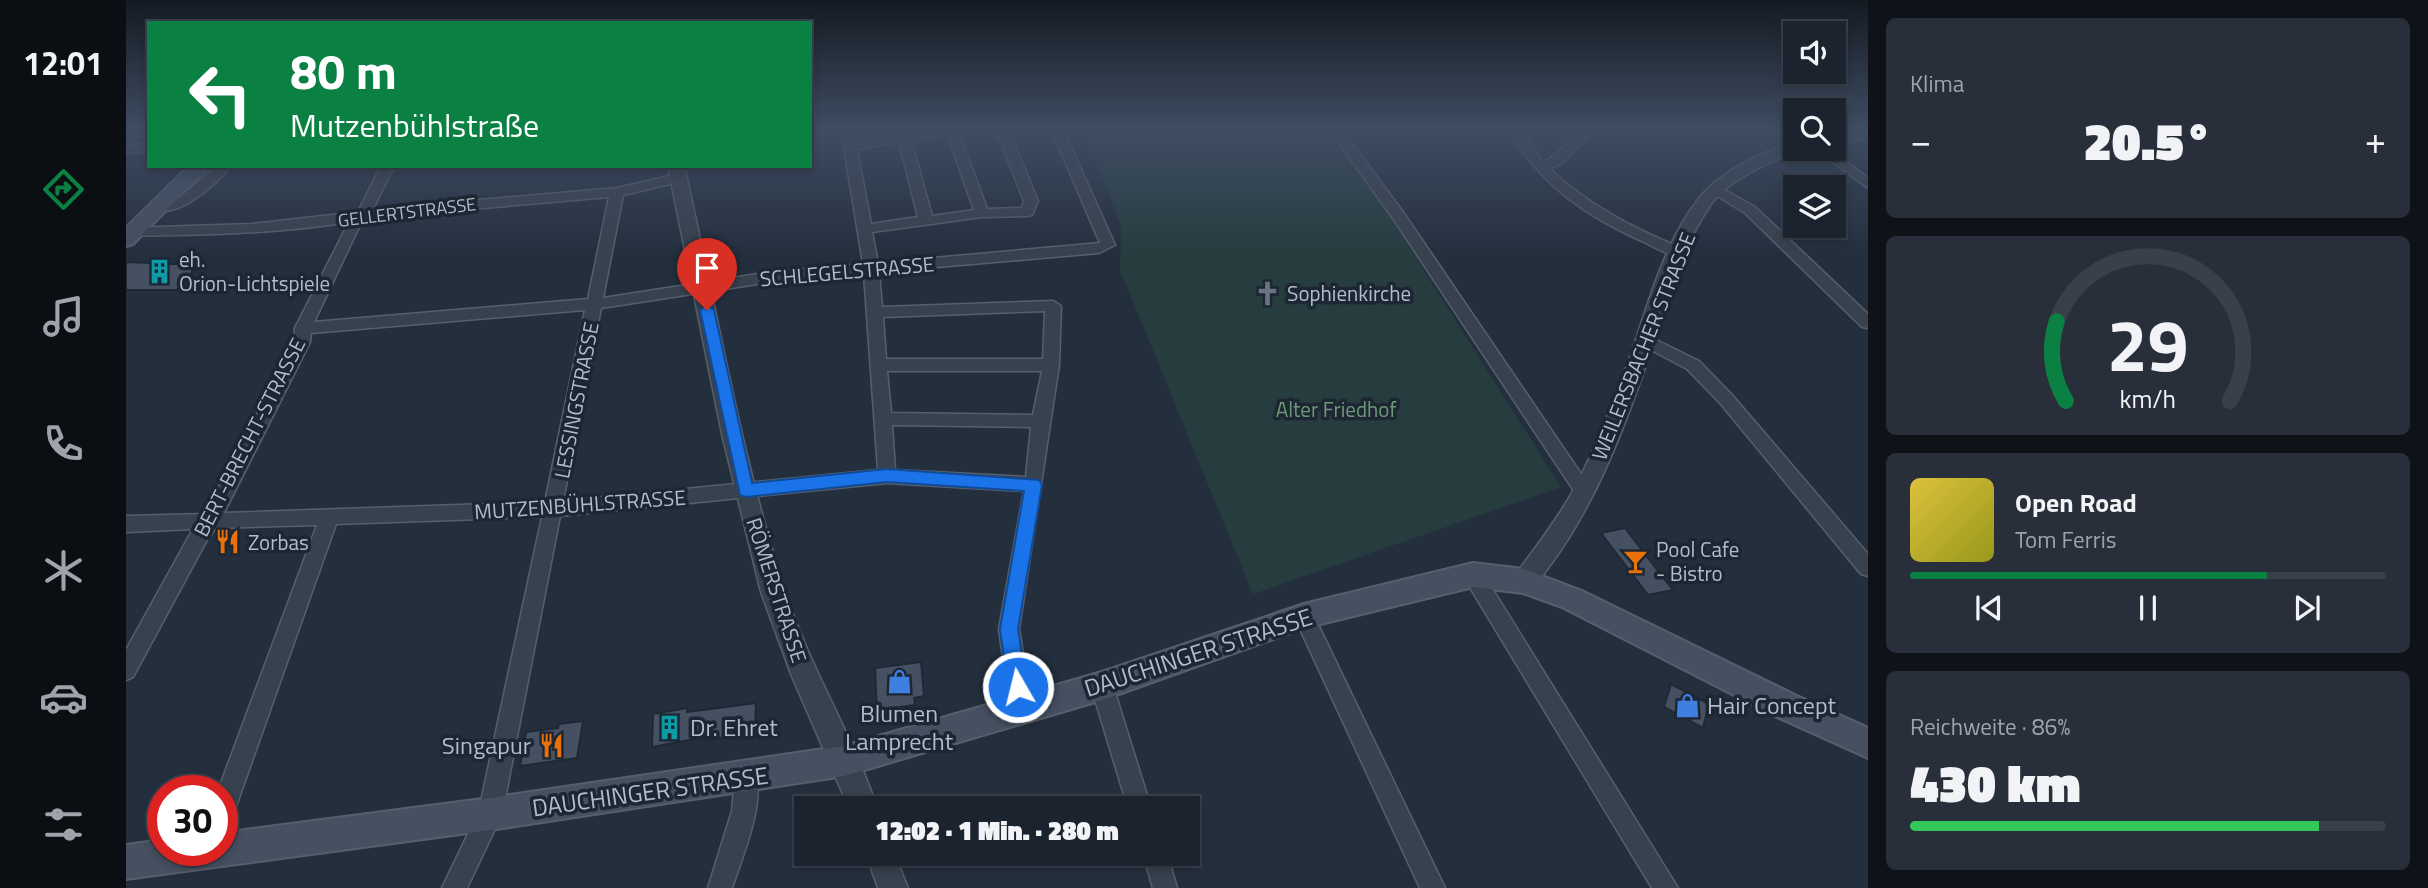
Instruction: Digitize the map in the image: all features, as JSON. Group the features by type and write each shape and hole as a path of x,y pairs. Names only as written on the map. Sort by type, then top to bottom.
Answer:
{"main road":[{"path":"129,235 195,170"},
{"name":"DAUCHINGER STRASSE","path":"238,848 490,814 844,761 1102,685 1304,616 1473,575 1524,581 1572,599 1786,706 1868,743"},
{"name":"DAUCHINGER STRASSE","path":"126,862 147,859"}],"street":[{"path":"157,206 182,203 220,170"},
{"name":"BERT-BRECHT-STRASSE","path":"126,670 201,533 211,521 302,342 303,328 352,227 363,215 386,170"},
{"path":"855,170 876,312 887,475"},
{"path":"913,170 926,220"},
{"path":"968,170 982,214"},
{"path":"864,229 982,214 1027,212 1031,201 1019,170"},
{"name":"SCHLEGELSTRASSE","path":"303,328 594,304 702,289 770,276 1099,249 1108,245 1075,170"},
{"path":"1365,170 1584,492"},
{"path":"1544,170 1581,202 1628,232 1676,251"},
{"name":"WEILERSBACHER STRASSE","path":"1524,581 1553,543 1584,492 1646,341 1676,251 1705,201 1716,189 1745,170"},
{"path":"1850,170 1868,184"},
{"name":"GELLERTSTRASSE","path":"129,235 193,233 341,220 363,215 617,192 677,172"},
{"name":"RÖMERSTRASSE","path":"677,172 746,491 774,595 819,713 844,761 858,796"},
{"path":"1716,189 1750,210 1868,323"},
{"name":"LESSINGSTRASSE","path":"454,888 490,814 617,192"},
{"path":"876,312 1053,306 1051,365 1009,629 1021,708"},
{"path":"1646,341 1693,365 1726,399 1868,568"},
{"path":"879,365 1051,365"},
{"path":"884,419 1040,421"},
{"name":"MUTZENBÜHLSTRASSE","path":"126,524 554,509 887,475 1034,485"},
{"path":"235,775 329,517"},
{"path":"1473,575 1666,888"},
{"path":"1304,616 1433,888"},
{"path":"1102,685 1136,796"},
{"path":"720,888 744,811 746,777"},
{"path":"885,866 893,888"},
{"path":"1159,866 1165,888"}],"green space":[{"name":"Alter Friedhof","path":"1100,170 1358,170 1561,487 1253,594 1120,270 1121,226"}],"building":[{"name":"eh. Orion-Lichtspiele","path":"126,262 198,265 177,290 126,290"},
{"name":"Pool Cafe - Bistro","path":"1625,528 1673,590 1648,595 1601,533"},
{"name":"Blumen Lamprecht","path":"921,662 924,696 914,698 915,705 877,710 875,668"},
{"name":"Hair Concept","path":"1671,684 1709,704 1703,728 1664,707"},
{"path":"756,703 755,733 705,740 705,737 652,747 653,714 687,708 687,712"},
{"name":"Singapur","path":"583,721 577,758 520,766 526,732 558,728 559,724"}],"place":[{"name":"eh. Orion-Lichtspiele","path":"159,271"},
{"name":"Sophienkirche","path":"1267,293"},
{"name":"Zorbas","path":"228,542"},
{"name":"Pool Cafe - Bistro","path":"1636,561"},
{"name":"Blumen Lamprecht","path":"899,682"},
{"name":"Hair Concept","path":"1687,705"},
{"name":"Dr. Ehret","path":"670,727"},
{"name":"Singapur","path":"551,745"}],"route":[{"path":"707,310 746,491 887,475 1034,485 1009,629 1018,687"}]}
